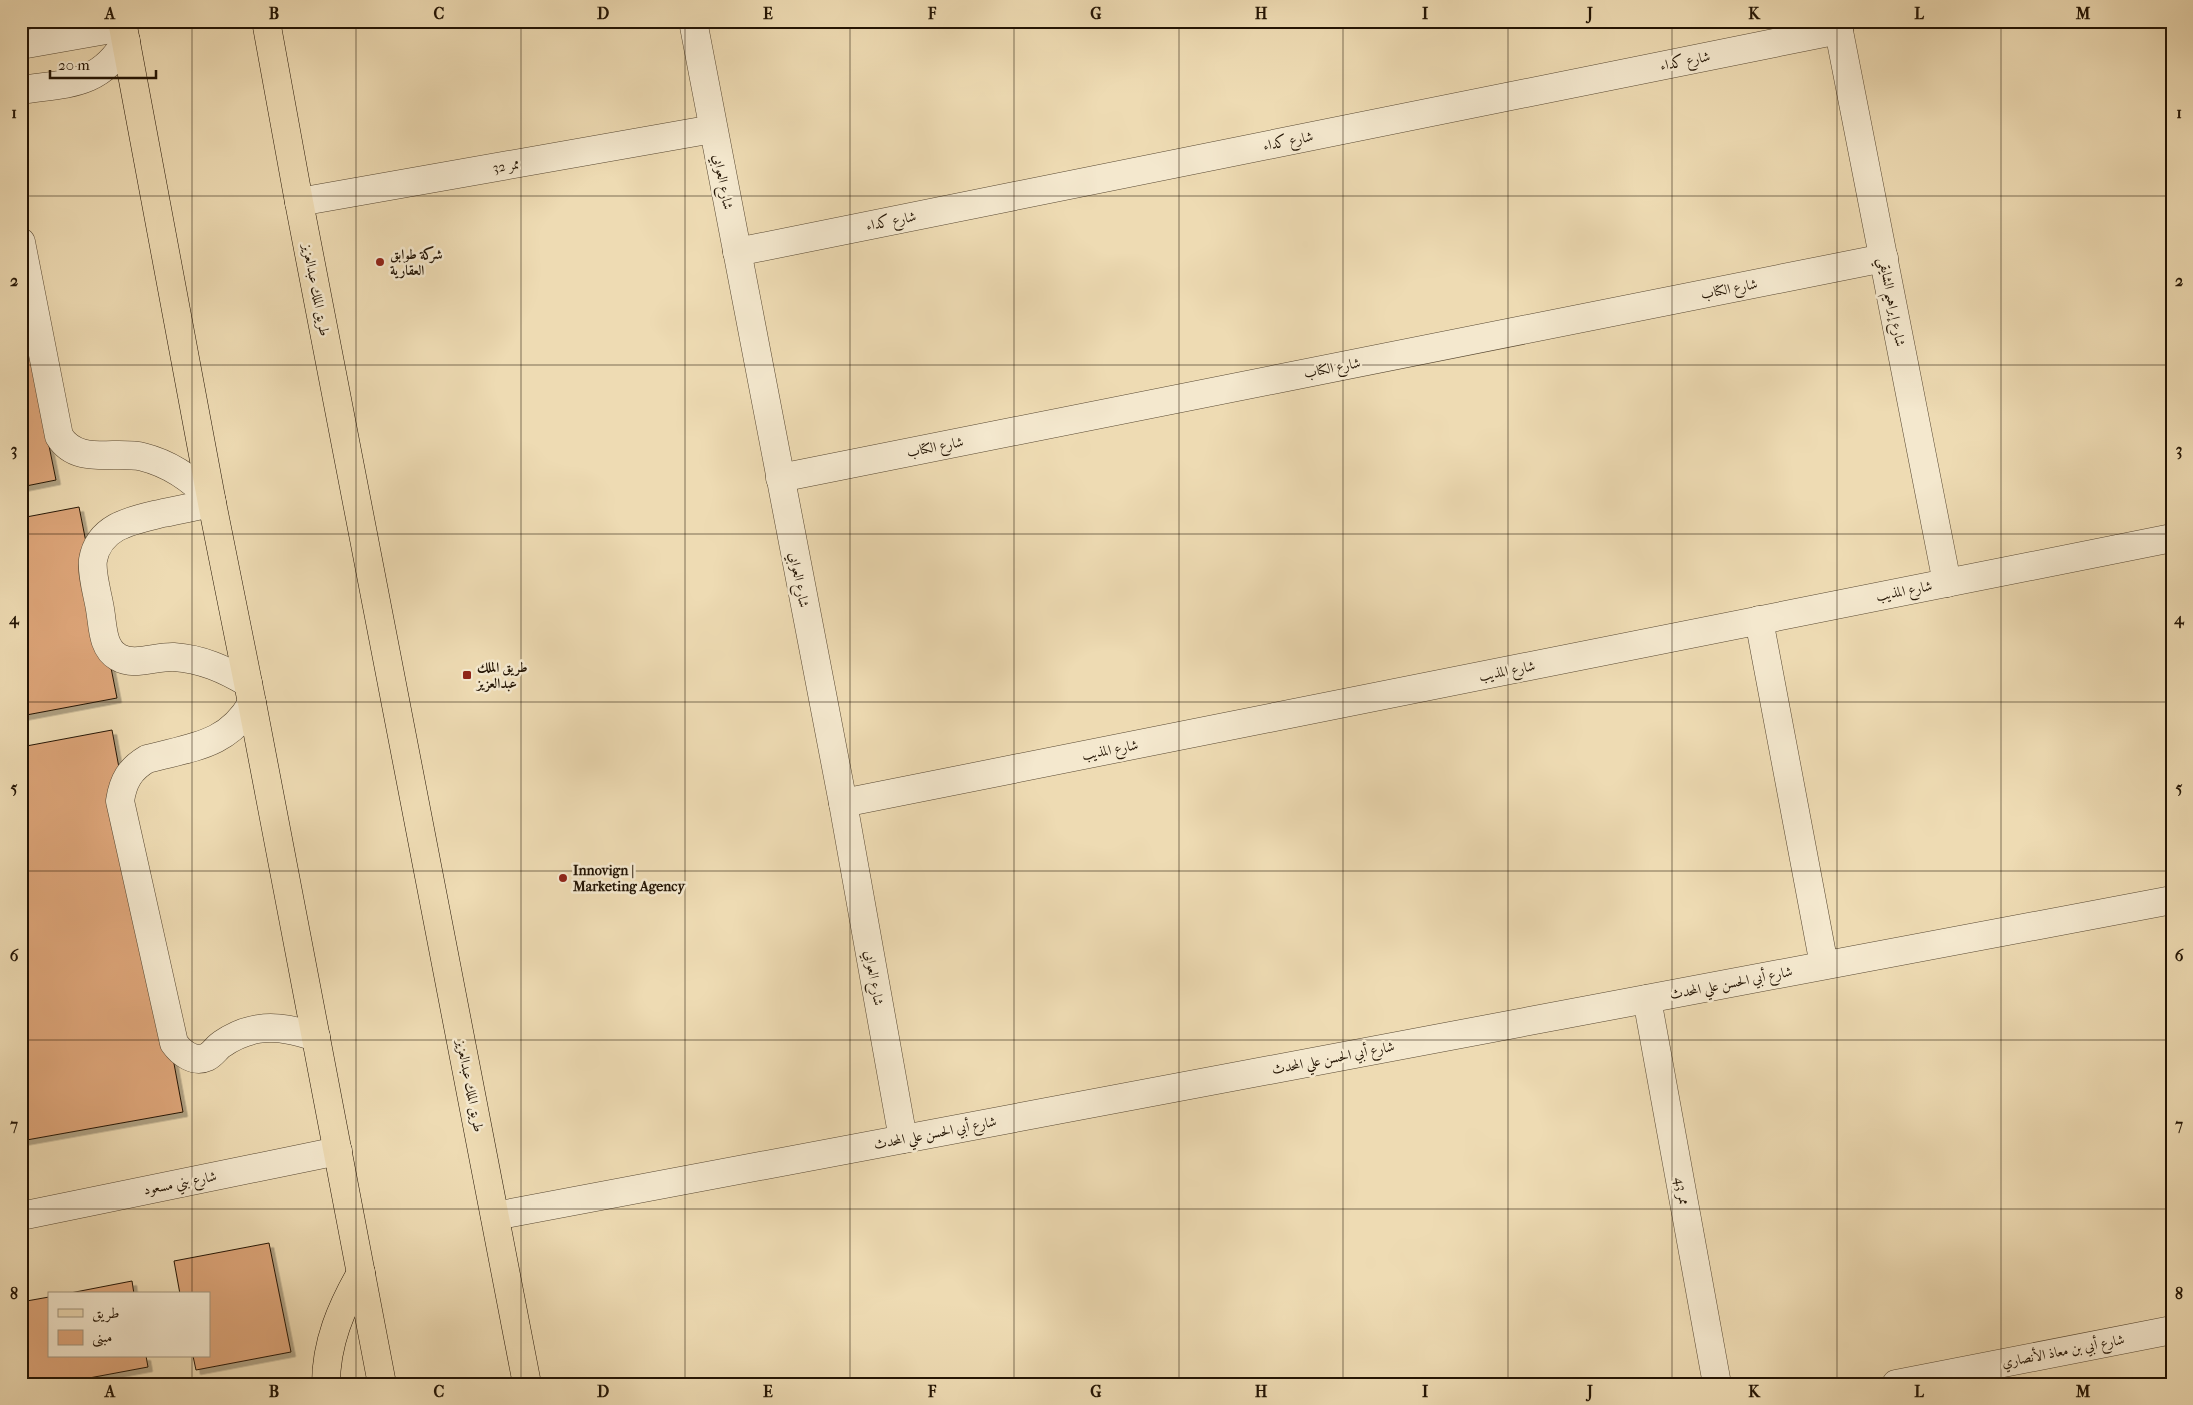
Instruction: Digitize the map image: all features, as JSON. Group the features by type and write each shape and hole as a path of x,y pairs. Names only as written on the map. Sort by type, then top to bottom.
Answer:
{"main road":[{"name":"طريق الملك عبدالعزيز","path":"266,21 299,202 527,1384"},
{"path":"124,30 212,501 382,1384"},
{"path":"326,1384 330,1344 348,1296 361,1274"}],"street":[{"name":"شارع العوابي","path":"693,21 843,803 903,1139"},
{"name":"شارع كداء","path":"736,252 1838,26"},
{"name":"شارع إبراهيم الشايقي","path":"1838,26 1947,583"},
{"path":"21,45 124,30"},
{"path":"21,90 81,81 96,74 108,66 124,30"},
{"name":"ممر 32","path":"299,202 713,129"},
{"path":"21,242 59,436 62,442 76,452 86,455 119,454 142,457 162,463 180,472 212,501"},
{"name":"شارع الكتاب","path":"780,478 1884,258"},
{"path":"212,501 130,520 108,533 100,542 92,563 106,646 116,657 132,662 172,657 199,660 225,669 250,693 244,718 230,731 215,740 147,759 130,772 123,785 120,801 174,1044 181,1052 198,1058 207,1057 222,1044 239,1035 257,1029 277,1028 297,1031 316,1037"},
{"name":"شارع المذيب","path":"843,803 2172,538"},
{"path":"1759,620 1824,965"},
{"name":"شارع أبي الحسن علي المحدث","path":"495,1216 2172,900"},
{"name":"ممر 43","path":"1647,999 1717,1384"},
{"name":"شارع بني مسعود","path":"21,1216 338,1151"},
{"name":"شارع أبي بن معاذ الأنصاري","path":"1896,1384 2172,1330"}],"building":[{"path":"21,309 56,480 21,487"},
{"path":"79,507 117,698 21,716 21,518"},
{"path":"112,730 183,1112 21,1141 21,747"},
{"path":"269,1243 291,1352 196,1370 193,1358 210,1358 210,1292 180,1292 174,1261"},
{"path":"132,1281 134,1292 75,1292"},
{"path":"48,1297 48,1358 146,1358 148,1367 57,1384 21,1384 21,1302"}],"place":[{"name":"شركة طوابق العقارية","path":"380,262"},
{"name":"طريق الملك عبدالعزيز","path":"467,675"},
{"name":"Innovign | Marketing Agency","path":"563,878"}]}
